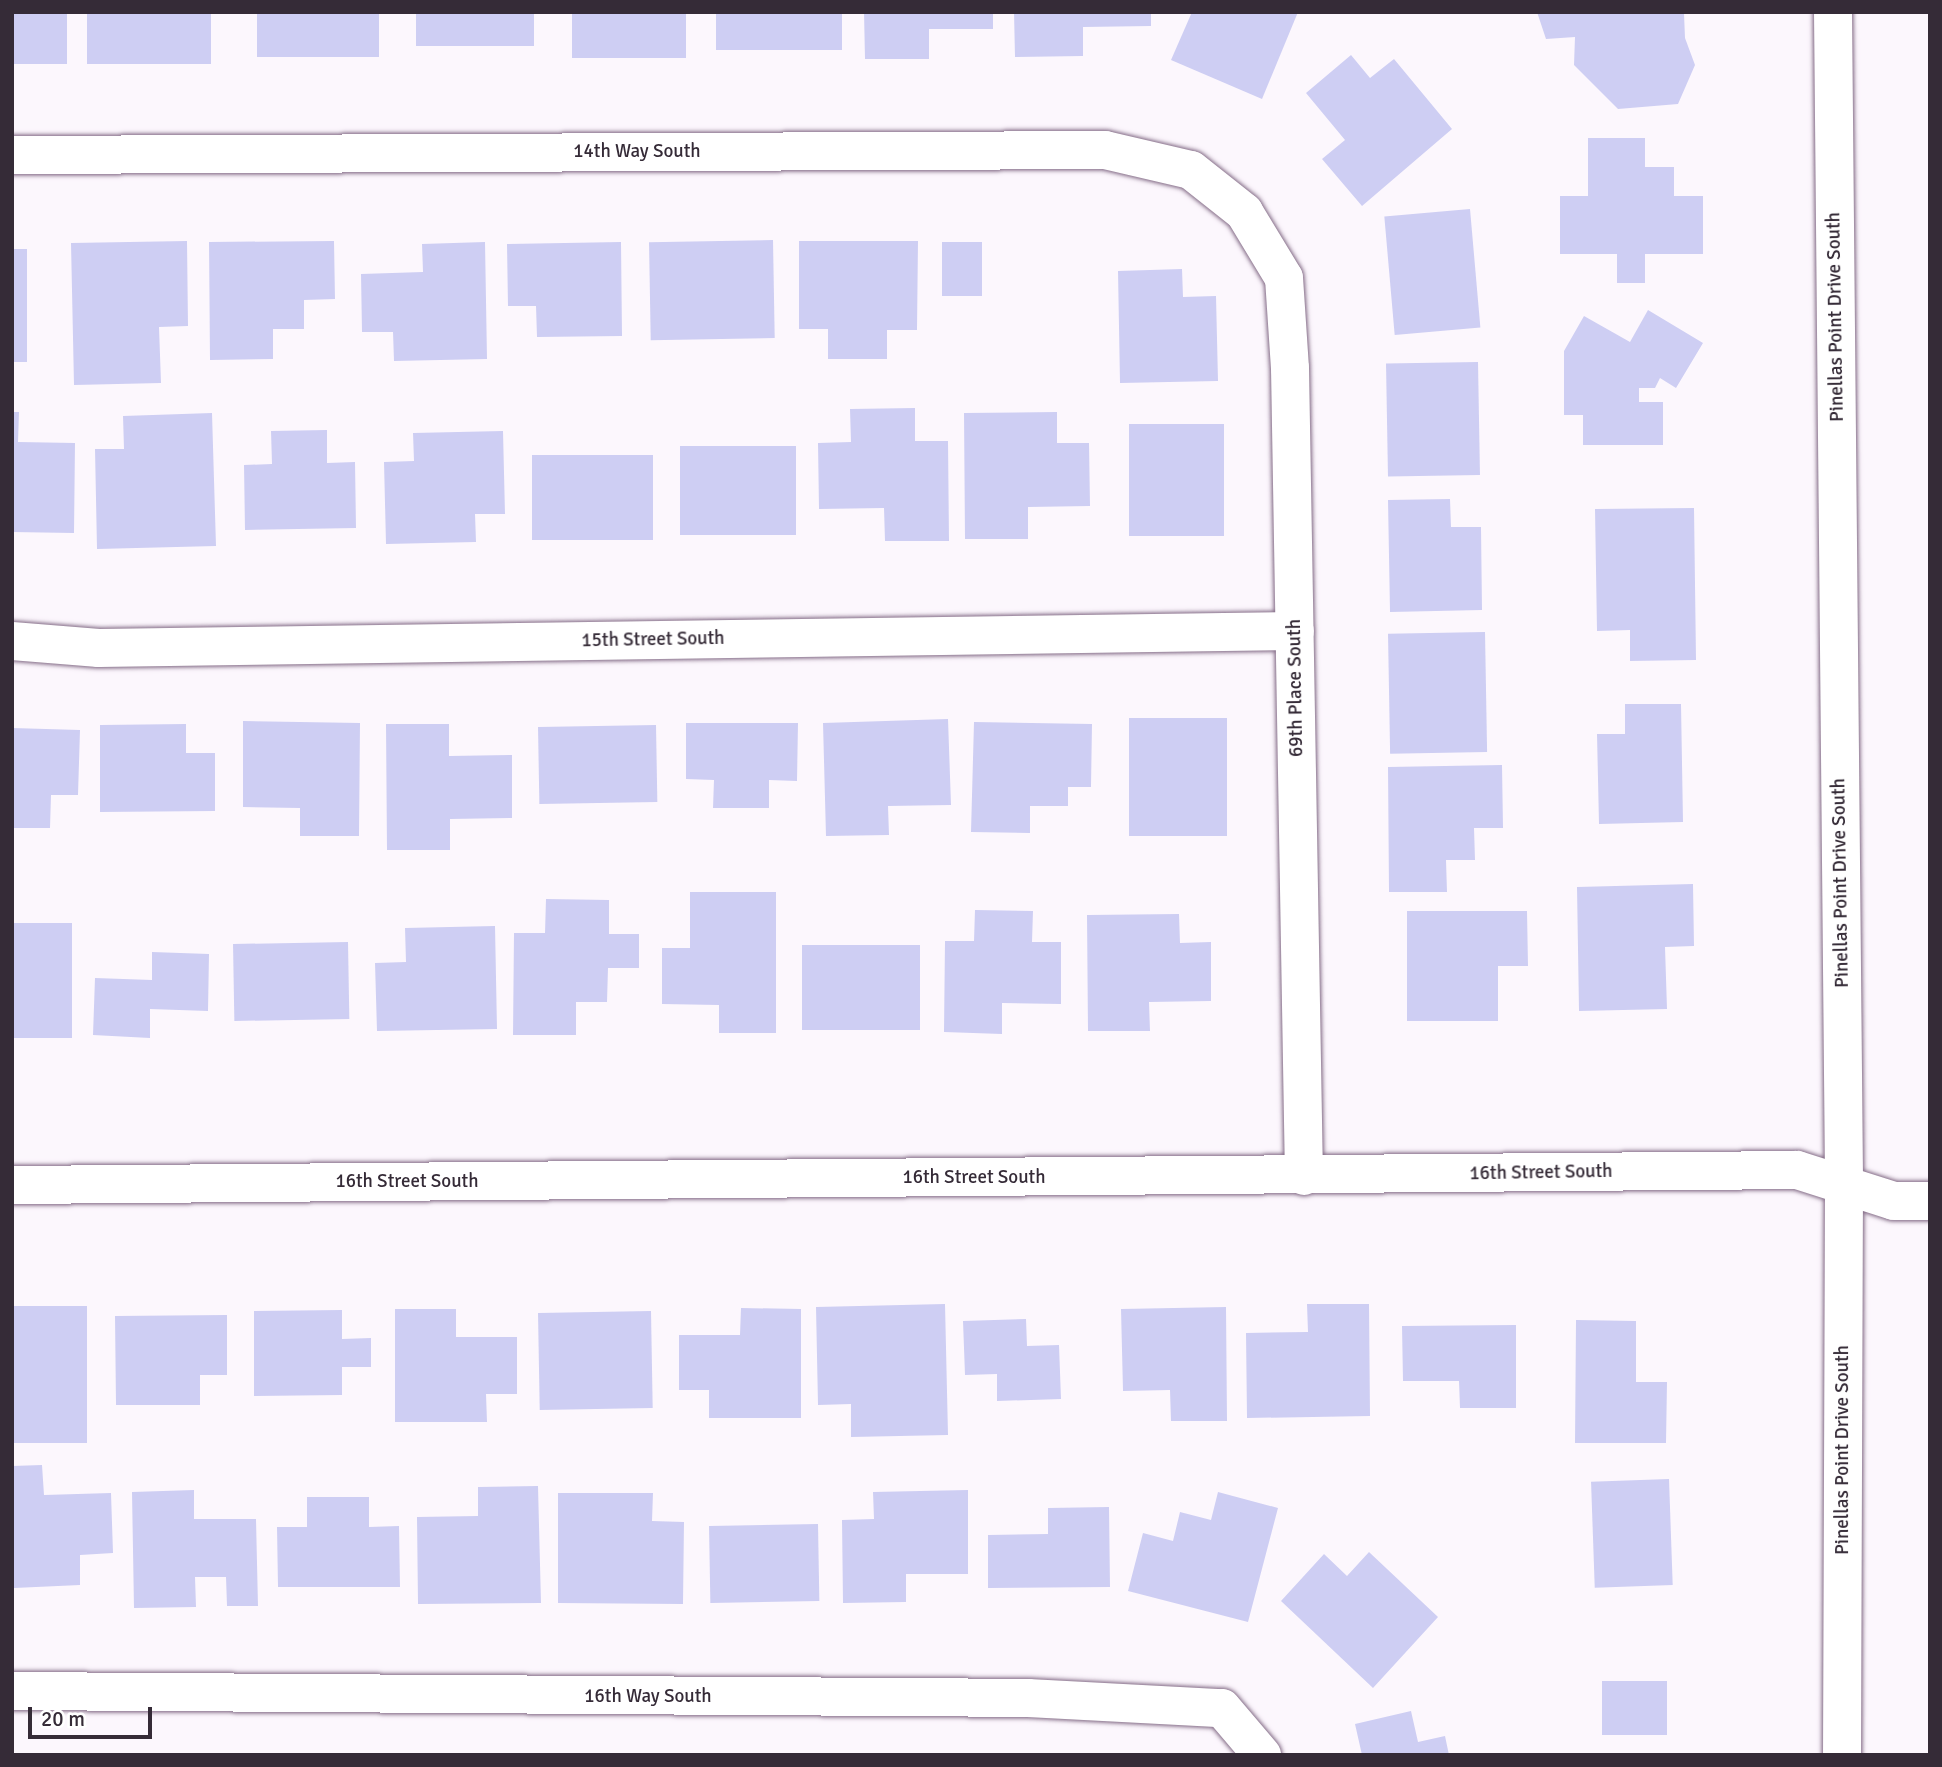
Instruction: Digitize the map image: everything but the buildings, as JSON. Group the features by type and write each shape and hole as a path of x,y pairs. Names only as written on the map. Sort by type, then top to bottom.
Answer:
{"street":[{"name":"Pinellas Point Drive South","path":"1833,12 1844,1185 1842,1755"},
{"name":"14th Way South","path":"12,155 1105,150 1191,170 1244,212"},
{"name":"69th Place South","path":"1244,212 1284,278 1294,631 1304,1176"},
{"name":"15th Street South","path":"12,640 99,648 1294,631"},
{"name":"16th Street South","path":"12,1185 1797,1170 1895,1201 1930,1201"},
{"name":"16th Way South","path":"12,1691 1028,1698 1222,1708 1262,1755"}]}
